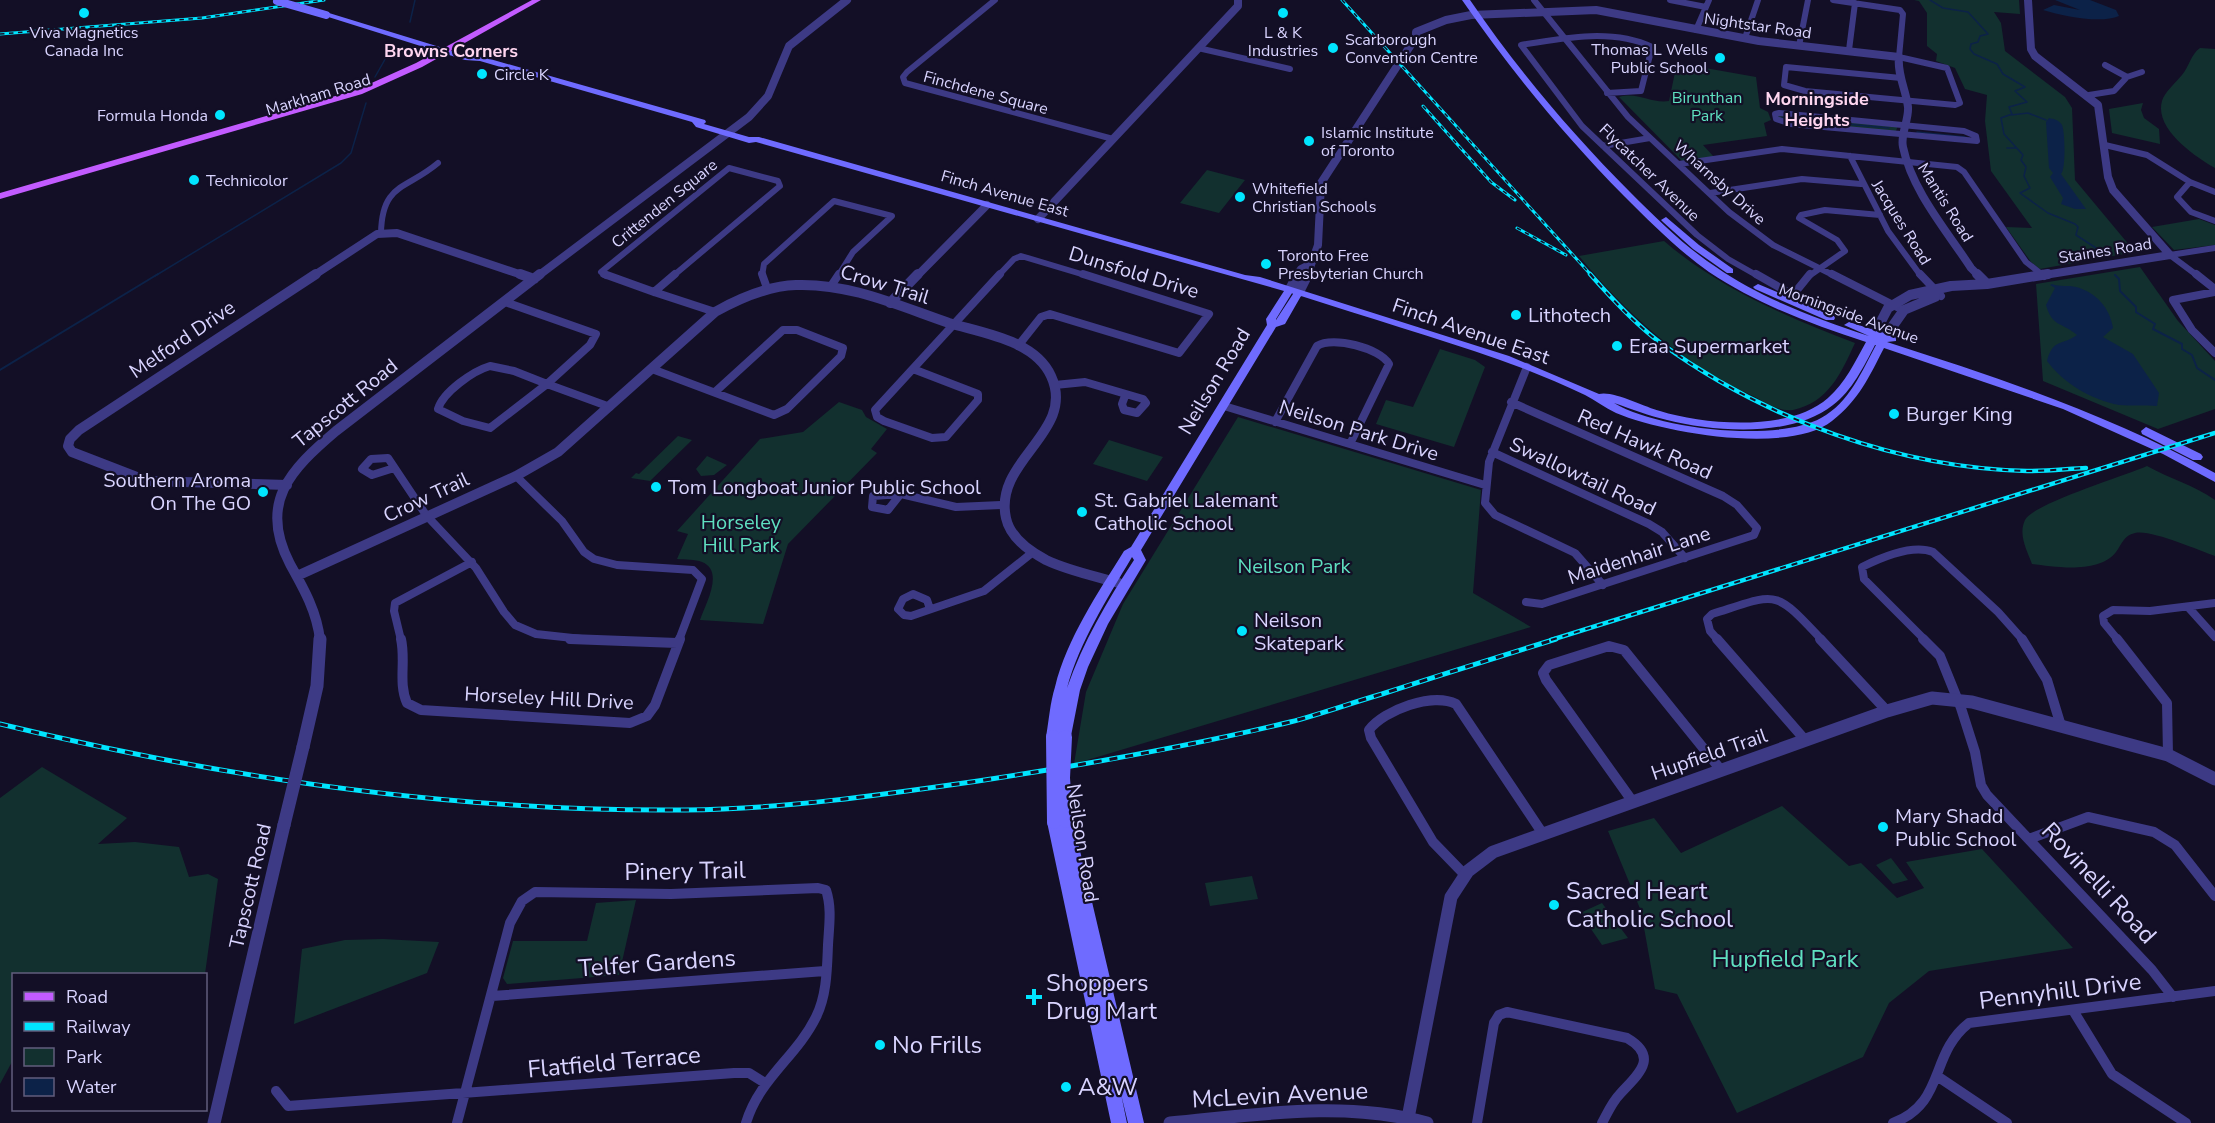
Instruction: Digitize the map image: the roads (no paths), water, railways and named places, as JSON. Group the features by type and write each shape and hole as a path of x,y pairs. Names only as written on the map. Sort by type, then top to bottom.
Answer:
{"main road":[{"name":"Finch Avenue East","path":"288,0 451,51 726,131 749,140 756,139 1244,278 1253,285 1293,293 1326,306 1340,307 1447,338 1590,393 1618,410 1671,426 1733,435 1776,434 1806,429 1827,420 1854,395 1878,339"},
{"name":"Markham Road","path":"0,191 75,169 220,134 233,134 354,100 405,79 537,0"},
{"name":"Markham Road","path":"451,51 547,0"},
{"name":"Morningside Avenue","path":"1466,0 1482,17 1514,60 1538,99 1587,154 1688,251 1780,307 2061,396 2123,420 2174,444 2215,469"},
{"name":"Morningside Avenue","path":"1476,0 1482,17"},
{"name":"Finch Avenue East","path":"275,1 328,14"},
{"name":"Markham Road","path":"0,196 105,166 115,161"},
{"name":"Neilson Road","path":"1119,1123 1052,778 1059,737 1088,652 1128,554 1135,550 1272,325 1281,322 1293,293"},
{"name":"Morningside Avenue","path":"1878,339 2108,422 2215,478"},
{"name":"Neilson Road","path":"1060,822 1136,1123"}],"street":[{"name":"Tapscott Road","path":"214,1123 320,668 318,624 297,576 280,545 273,524 278,503 287,484 301,464 321,443 750,114 768,96 789,46 801,34 847,0"},
{"name":"Finchdene Square","path":"995,0 907,72 903,76 905,83 1113,139"},
{"path":"1038,219 1239,4 1238,0"},
{"name":"Wharnsby Drive","path":"1534,0 1607,93 1650,138 1753,232 1902,310"},
{"path":"1670,0 1706,7"},
{"path":"1696,30 1709,0"},
{"path":"1744,38 1758,0"},
{"path":"1799,46 1808,0"},
{"path":"1833,0 1892,8 1903,14 1899,57 1944,66 1960,103 1955,105 1907,101 1791,89 1784,85 1784,70 1791,67 1901,78"},
{"name":"Staines Road","path":"2028,0 2031,49 2035,56 2089,95 2098,105 2101,113 2108,177 2113,190 2170,255"},
{"path":"1849,50 1856,3"},
{"name":"Nightstar Road","path":"1482,17 1543,12 1611,11 1744,38 1899,57"},
{"name":"Neilson Road","path":"1293,293 1310,272 1309,265 1319,240 1317,199 1321,183 1416,37 1453,22 1482,17"},
{"path":"1566,41 1609,36 1625,37 1652,47 1641,91 1607,93"},
{"name":"Flycatcher Avenue","path":"1566,41 1521,45 1582,126 1697,235 1728,259 1793,295 1818,268"},
{"path":"1198,48 1290,69"},
{"name":"Mantis Road","path":"1899,57 1907,101 1907,125 1902,144 1910,174 1971,268 1987,284"},
{"path":"2105,65 2127,77"},
{"path":"2089,95 2114,92 2127,77 2142,72"},
{"path":"1784,113 1964,131 1976,136 1977,141 1904,136 1785,124 1775,116 1784,113"},
{"path":"1603,146 1650,138"},
{"path":"2105,145 2147,155 2190,183 2215,192"},
{"path":"1679,164 1782,149 1957,167 1964,172 2026,262 2044,276"},
{"name":"Jacques Road","path":"1850,156 1861,184 1912,267 1938,293"},
{"path":"438,163 401,186 381,207 381,233 397,233 534,279"},
{"name":"Crittenden Square","path":"654,292 780,186 780,183 729,168 601,272 606,276 654,292 715,312"},
{"path":"1710,193 1802,179 1861,184"},
{"path":"2190,183 2176,197 2191,212 2215,221"},
{"path":"767,288 762,276 764,264 834,201 891,216 853,252 831,286"},
{"path":"890,303 987,205"},
{"path":"1818,268 1843,254 1844,247 1799,218 1801,215 1825,210 1880,215"},
{"name":"Melford Drive","path":"287,484 147,481 72,452 68,446 70,439 79,430 366,239 381,233"},
{"path":"2170,255 2215,248"},
{"path":"2170,255 2215,290"},
{"name":"Staines Road","path":"1892,305 1902,298 1978,288 1987,284 2170,255"},
{"name":"Dunsfold Drive","path":"954,324 1014,259 1021,256 1203,310 1209,314 1179,353 1050,314 1041,317 1018,346"},
{"name":"Crow Trail","path":"297,576 516,476 558,452 715,312 738,299 767,288 794,285 831,286 954,324 1018,346 1041,362 1055,385"},
{"path":"2215,290 2177,297 2173,300 2192,330 2215,353"},
{"name":"Staines Road","path":"1902,310 1938,293"},
{"path":"505,302 596,334 593,342 546,384 500,424 491,428 483,428 438,409 440,402 486,366 500,367 546,384 610,407"},
{"path":"1878,339 1892,305"},
{"path":"1878,339 1902,310"},
{"path":"913,369 978,394 978,400 946,437 933,438 884,421 875,414 875,410 954,324"},
{"path":"652,369 766,414 780,413 841,356 843,348 796,330 783,330 715,392"},
{"path":"1275,422 1319,344 1332,341 1357,348 1384,357 1389,364 1350,444"},
{"path":"1527,367 1510,402 1492,452 1485,484 1488,509 1575,554 1603,585"},
{"path":"1118,583 1052,562 1032,552 1012,532 1001,505 1002,495 1010,476 1052,418 1057,403 1055,385 1085,382 1125,396"},
{"name":"Red Hawk Road","path":"1510,402 1723,496 1737,505 1757,528"},
{"name":"Neilson Park Drive","path":"1224,406 1485,484"},
{"name":"Swallowtail Road","path":"1492,452 1649,524 1662,532 1685,558"},
{"path":"394,468 428,516 484,577 506,617 521,629 533,634 677,643"},
{"name":"Horseley Hill Drive","path":"472,562 404,596 396,603 394,611 404,653 402,691 407,703 415,709 637,722 647,716 655,705 702,582 700,575 693,570 617,565 594,559 584,552 562,521 516,476"},
{"path":"899,496 950,506 1001,505"},
{"name":"Maidenhair Lane","path":"1526,602 1542,604 1603,585 1754,535 1757,528"},
{"name":"Rovinelli Road","path":"2061,726 2054,693 2031,647 2016,629 1936,555 1917,549 1864,565 1860,573 1864,579 1940,656 1975,752 1981,785 1987,795 2152,970 2173,997"},
{"path":"930,609 961,601 984,591 1032,552"},
{"path":"1806,741 1710,631 1707,623 1712,614 1766,597 1787,603 1887,711"},
{"path":"2168,755 2167,703 2104,623 2103,616 2113,610 2188,607 2215,603"},
{"path":"2188,607 2215,637"},
{"path":"1633,802 1546,680 1543,673 1549,665 1609,646 1624,650 1721,770"},
{"name":"Hupfield Trail","path":"1408,1118 1451,897 1464,874 1479,859 1493,852 1887,711 1932,698 1957,699 2168,755 2215,778"},
{"path":"1464,874 1433,842 1371,738 1369,730 1376,720 1437,700 1446,700 1456,704 1543,834"},
{"path":"2030,839 2088,817 2154,832 2175,845 2215,896"},
{"name":"Pinery Trail","path":"457,1123 510,923 522,901 536,892 637,894 818,888 826,890 831,902 825,971 816,1017 806,1034 765,1083 754,1101 746,1123"},
{"name":"Telfer Gardens","path":"492,996 825,971"},
{"name":"Pennyhill Drive","path":"1893,1123 1917,1110 1955,1035 1969,1023 2074,1012 2215,992"},
{"path":"1477,1123 1494,1023 1499,1015 1507,1012 1628,1038 1640,1048 1645,1064 1632,1086 1619,1095 1602,1123"},
{"path":"2074,1012 2107,1067 2119,1081 2186,1123"},
{"name":"Flatfield Terrace","path":"276,1091 288,1106 734,1073 749,1074 765,1083"},
{"path":"1936,1076 2007,1123"},
{"name":"McLevin Avenue","path":"1170,1123 1351,1109 1427,1123"}],"water":[{"path":"2055,0 2090,0 2116,10 2119,16 2092,19 2071,17 2043,10 2054,5 2080,10"},
{"path":"2049,118 2059,122 2063,129 2064,158 2061,174 2086,209 2075,209 2061,204 2063,198 2050,177 2053,173 2049,168 2046,122"},
{"path":"2050,285 2083,289 2101,302 2109,314 2113,328 2103,337 2133,354 2159,393 2157,406 2119,405 2089,395 2061,376 2047,361 2055,346 2077,335 2054,321 2048,312 2046,305 2055,288"}],"waterway":[{"path":"410,22 415,0"},
{"path":"1930,0 1943,8 1968,12 1988,34 1980,36 1978,42 1971,44 1970,49 1974,54 1997,64 2003,74 2025,87 2015,91 2027,102 2009,107 2012,114 2001,118 2004,134 2023,155 2021,160 2026,167 2024,176 2030,188 2020,193 2048,213 2075,224 2078,227 2076,235 2096,248 2093,256"},
{"path":"375,77 392,47"},
{"path":"155,276 341,163 351,153 366,103"},
{"path":"2011,115 2028,113 2046,120"},
{"path":"1782,118 1889,128"},
{"path":"1917,132 1965,137"},
{"path":"2007,148 2016,148"},
{"path":"0,370 158,274"},
{"path":"2115,275 2119,279 2120,291 2136,307 2136,312 2155,324 2153,329 2182,344 2182,349 2192,355 2197,368 2215,380"}],"railway":[{"path":"0,34 202,18 324,0"},
{"path":"1342,0 1592,276"},
{"path":"1423,106 1491,182 1515,200"},
{"path":"1517,228 1566,255"},
{"path":"1590,274 1642,328 1702,371 1744,395 1835,434 1882,449 1979,468 2027,471 2086,468"},
{"path":"1551,640 2215,433"},
{"path":"0,724 84,743 254,775 426,798 599,809 685,810 759,807 832,800 1017,775 1213,740 1313,716 1556,639"}],"place":[{"name":"Viva Magnetics Canada Inc","path":"84,13"},
{"name":"L & K Industries","path":"1283,13"},
{"name":"Scarborough Convention Centre","path":"1333,48"},
{"name":"Thomas L Wells Public School","path":"1720,58"},
{"name":"Circle K","path":"482,74"},
{"name":"Formula Honda","path":"220,115"},
{"name":"Islamic Institute of Toronto","path":"1309,141"},
{"name":"Technicolor","path":"194,180"},
{"name":"Whitefield Christian Schools","path":"1240,197"},
{"name":"Toronto Free Presbyterian Church","path":"1266,264"},
{"name":"Lithotech","path":"1516,315"},
{"name":"Eraa Supermarket","path":"1617,346"},
{"name":"Burger King","path":"1894,414"},
{"name":"Tom Longboat Junior Public School","path":"656,487"},
{"name":"Southern Aroma On The GO","path":"263,492"},
{"name":"St. Gabriel Lalemant Catholic School","path":"1082,512"},
{"name":"Neilson Skatepark","path":"1242,631"},
{"name":"Mary Shadd Public School","path":"1883,827"},
{"name":"Sacred Heart Catholic School","path":"1554,905"},
{"name":"Shoppers Drug Mart","path":"1034,997"},
{"name":"No Frills","path":"880,1045"},
{"name":"A&W","path":"1066,1087"}],"district":[{"name":"Browns Corners","path":"451,51"},
{"name":"Morningside Heights","path":"1817,109"}],"park label":[{"name":"Birunthan Park","path":"1707,106"},
{"name":"Horseley Hill Park","path":"741,534"},
{"name":"Neilson Park","path":"1294,566"},
{"name":"Hupfield Park","path":"1785,959"}]}
